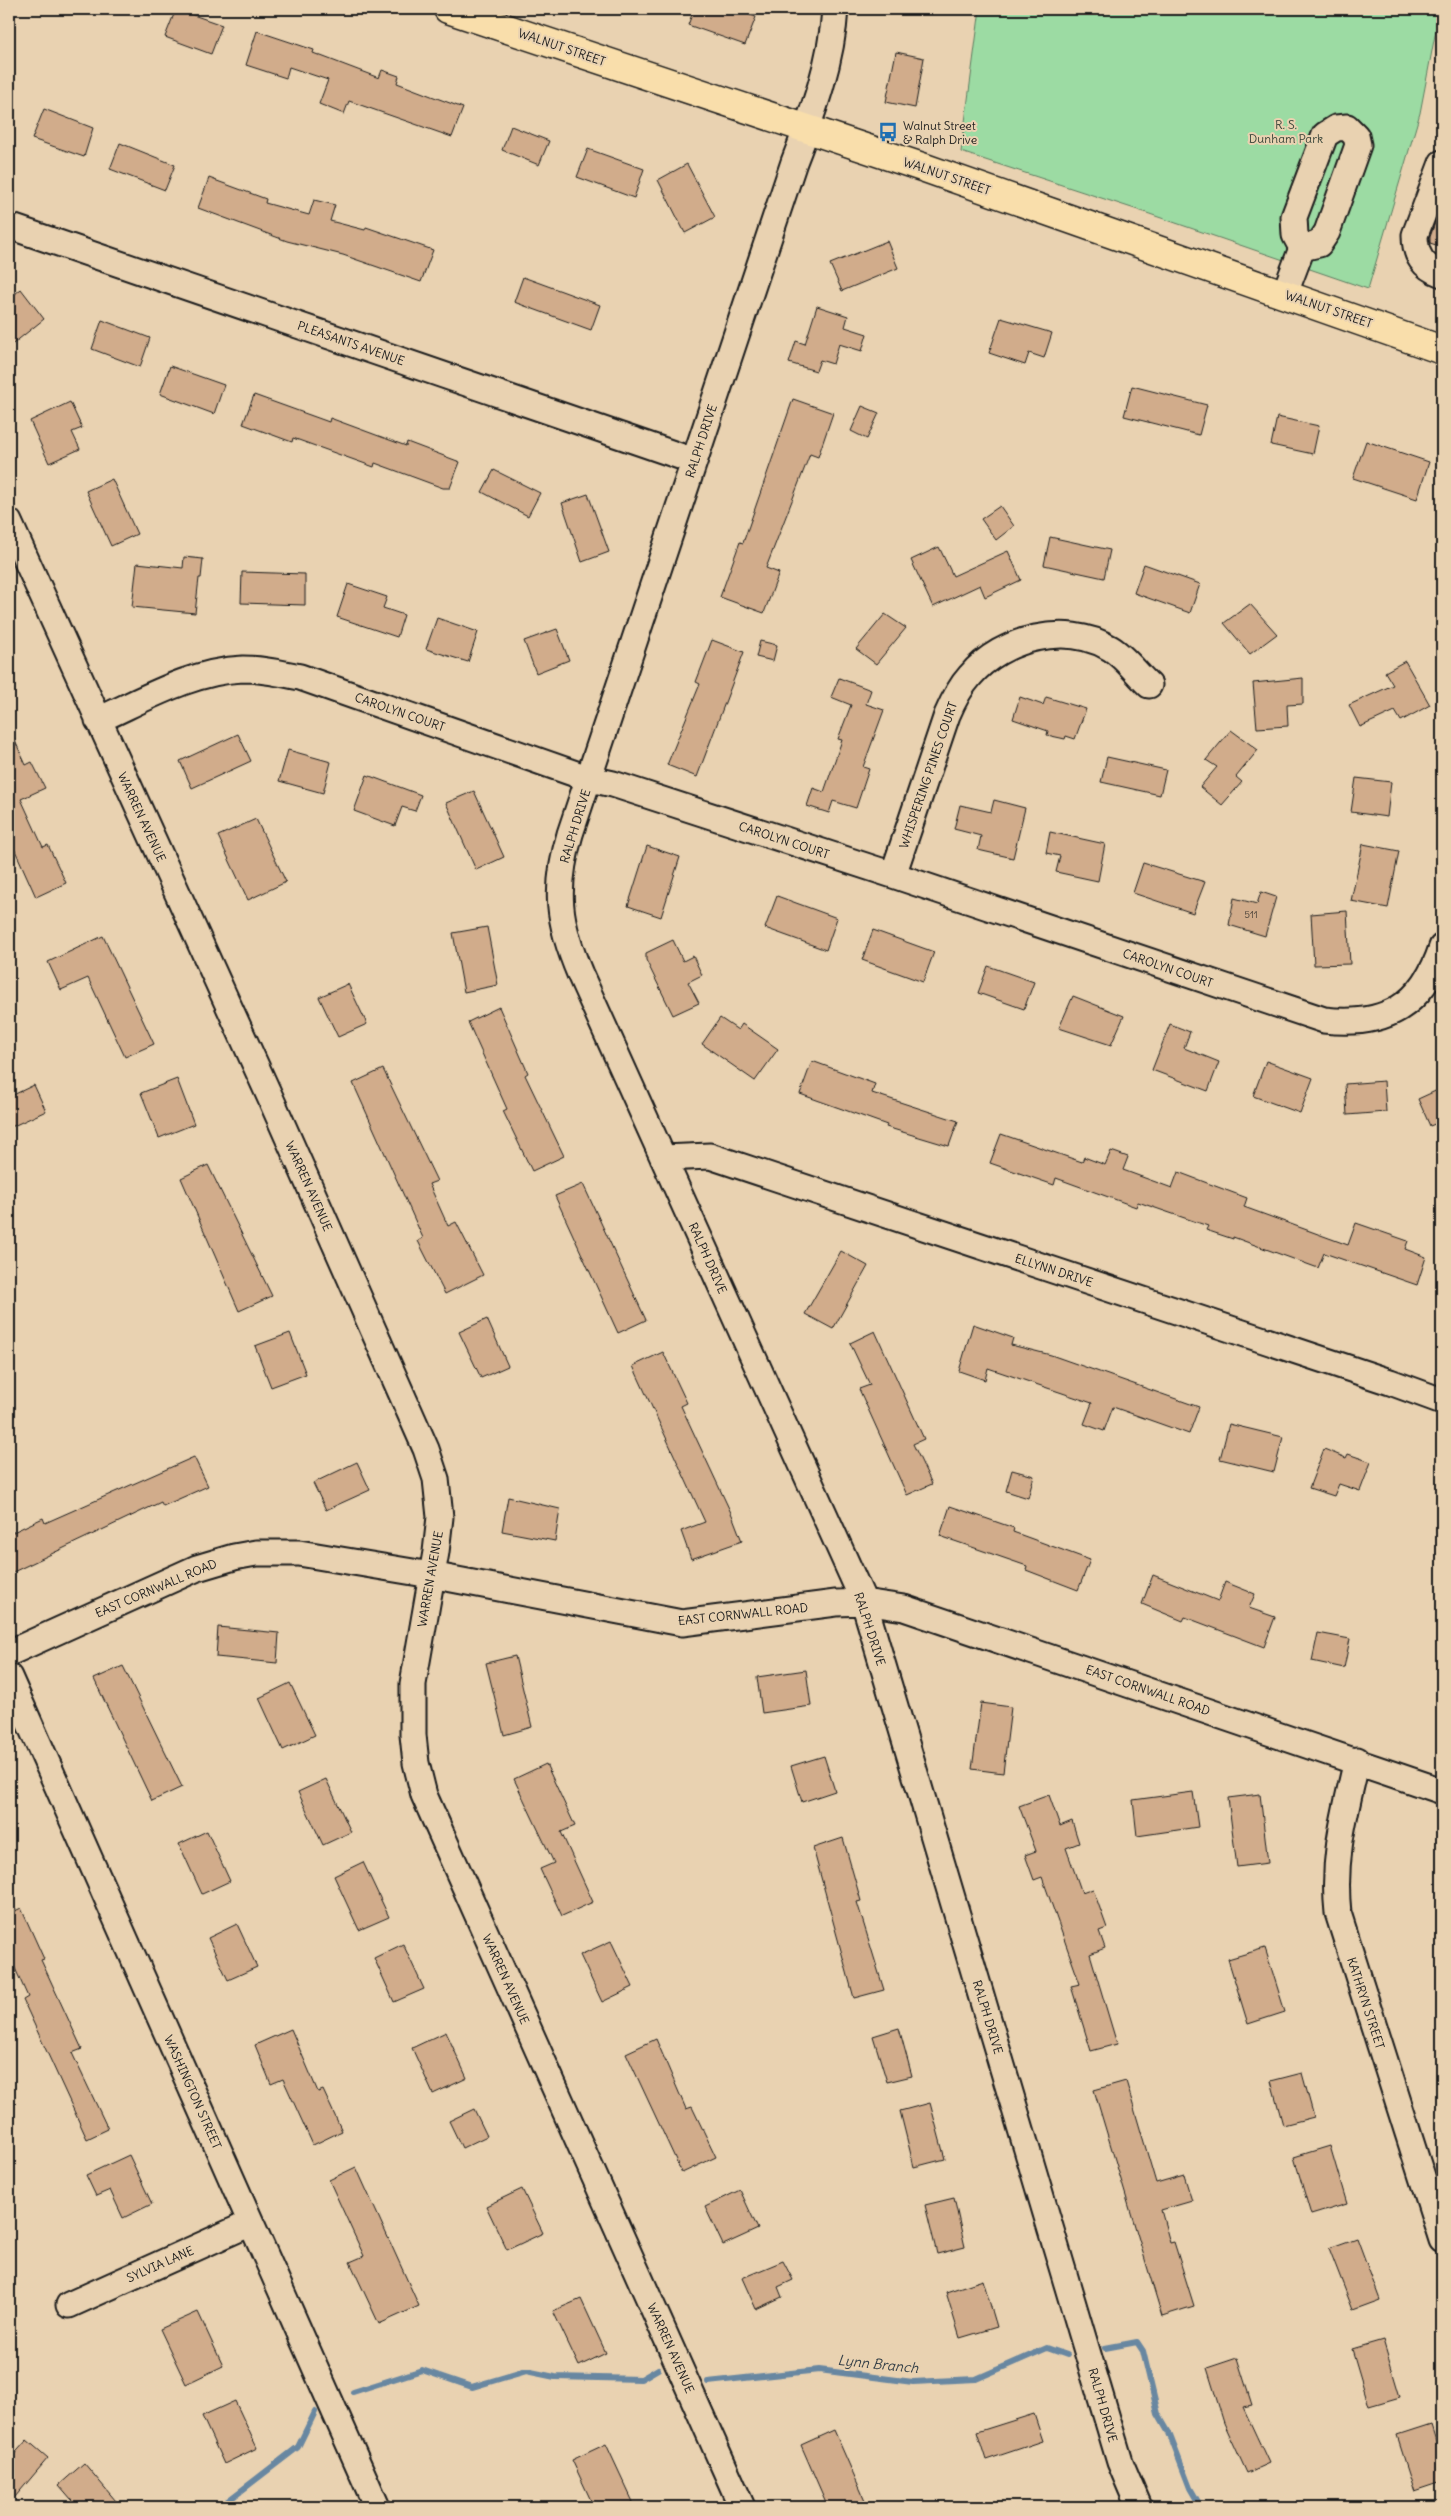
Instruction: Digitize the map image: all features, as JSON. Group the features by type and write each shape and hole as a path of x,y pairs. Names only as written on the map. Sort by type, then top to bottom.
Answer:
{"main road":[{"name":"WALNUT STREET","path":"448,9 922,167 1285,293 1442,350"}],"street":[{"name":"RALPH DRIVE","path":"835,9 825,69 807,130 694,461 564,857 560,904 563,927 580,974 864,1602 1117,2452 1139,2507"},
{"path":"1442,164 1415,235 1418,255 1423,263 1429,269 1442,274"},
{"name":"PLEASANTS AVENUE","path":"9,226 694,461"},
{"path":"1285,293 1302,248"},
{"name":"WARREN AVENUE","path":"9,522 270,1097 426,1449 440,1498 436,1552 415,1668 412,1709 416,1762 424,1795 742,2507"},
{"name":"WHISPERING PINES COURT","path":"893,875 947,715 958,691 970,675 986,660 1020,642 1053,636 1074,636 1097,641 1112,649 1149,685"},
{"name":"CAROLYN COURT","path":"98,720 194,678 221,671 244,669 270,671 300,677 590,779 612,784 893,875 1331,1021 1364,1022 1402,1006 1430,978 1442,947"},
{"name":"ELLYNN DRIVE","path":"663,1158 710,1156 1390,1382 1442,1401"},
{"name":"EAST CORNWALL ROAD","path":"9,1653 197,1568 234,1556 256,1553 299,1553 431,1575 682,1624 836,1603 864,1602 904,1608 1356,1760 1442,1791"},
{"name":"WASHINGTON STREET","path":"9,1677 377,2507"},
{"name":"KATHRYN STREET","path":"1356,1760 1336,1854 1335,1887 1338,1913 1442,2240"},
{"name":"SYLVIA LANE","path":"69,2305 250,2223"}],"green space":[{"name":"R. S. Dunham Park","path":"980,9 1440,9 1420,113 1368,289 961,152"}],"building":[{"path":"176,9 222,25 211,54 165,37"},
{"path":"694,9 733,9 756,17 745,45 688,25"},
{"path":"257,31 314,50 313,53 379,78 382,70 399,76 397,83 463,108 452,137 349,101 344,114 319,104 328,80 289,67 286,78 246,65"},
{"path":"896,52 924,58 915,108 886,102"},
{"path":"44,109 93,128 84,157 32,139"},
{"path":"511,126 549,141 539,165 502,150"},
{"path":"120,143 175,165 165,190 110,169"},
{"path":"588,149 644,169 634,198 577,177"},
{"path":"687,164 715,217 685,233 658,180"},
{"path":"209,178 266,199 265,203 309,215 314,200 335,205 330,221 365,230 366,227 433,250 421,282 343,255 287,241 198,208"},
{"path":"1442,203 1442,247 1430,243 1430,237"},
{"path":"887,241 898,268 842,291 830,264"},
{"path":"523,277 600,305 591,330 514,302"},
{"path":"21,289 44,319 9,347 9,299"},
{"path":"817,306 848,316 845,327 867,334 862,351 839,344 833,364 820,360 816,371 789,363 796,341 805,344"},
{"path":"1001,318 1052,333 1044,358 1029,353 1025,365 989,353"},
{"path":"102,320 150,338 140,367 92,349"},
{"path":"170,366 224,385 214,414 160,394"},
{"path":"1132,386 1207,405 1199,435 1124,416"},
{"path":"254,395 329,422 330,418 406,446 407,442 460,462 450,488 443,488 375,463 374,467 293,438 292,442 243,424"},
{"path":"793,399 833,413 818,457 810,454 766,568 779,573 764,613 720,597 740,542 743,543"},
{"path":"70,402 82,428 72,432 80,449 49,463 30,421"},
{"path":"862,406 879,413 867,439 851,431"},
{"path":"1277,417 1319,426 1313,454 1271,445"},
{"path":"1366,441 1429,462 1417,499 1353,478"},
{"path":"494,470 540,493 528,516 482,492"},
{"path":"112,479 137,534 111,546 86,491"},
{"path":"588,494 609,552 582,562 562,503"},
{"path":"1000,506 1014,526 996,540 981,519"},
{"path":"1050,537 1110,550 1104,578 1044,565"},
{"path":"939,547 953,576 1008,551 1021,580 985,597 980,585 933,607 911,560"},
{"path":"184,557 203,559 195,613 132,607 137,563 183,568"},
{"path":"1144,564 1200,584 1190,613 1134,593"},
{"path":"242,572 305,574 305,605 241,603"},
{"path":"348,584 387,597 383,608 404,615 397,637 337,617"},
{"path":"1250,604 1277,634 1250,654 1224,623"},
{"path":"885,614 906,628 876,664 856,649"},
{"path":"437,618 478,632 468,662 426,649"},
{"path":"557,629 569,660 536,673 524,641"},
{"path":"712,640 744,652 697,777 667,765 700,684 696,682"},
{"path":"760,641 777,645 773,661 756,657"},
{"path":"1405,661 1430,705 1401,721 1395,711 1360,727 1349,705 1393,685 1385,672"},
{"path":"839,678 871,690 866,704 884,710 863,767 869,769 856,808 833,801 829,813 807,806 813,788 824,792 842,740 838,739 851,705 831,697"},
{"path":"1303,678 1303,704 1287,705 1288,726 1257,728 1253,683"},
{"path":"1020,697 1043,705 1046,697 1086,709 1075,739 1066,736 1065,739 1047,735 1048,731 1013,719"},
{"path":"9,728 26,765 32,762 45,788 21,799 43,847 48,845 66,883 36,897 9,837"},
{"path":"1231,730 1258,750 1236,777 1242,782 1222,805 1200,787 1217,767 1206,760"},
{"path":"238,734 251,761 192,788 180,761"},
{"path":"288,750 331,762 323,793 279,781"},
{"path":"1107,757 1166,770 1160,795 1101,782"},
{"path":"367,775 421,795 415,811 402,807 395,826 354,811"},
{"path":"1356,778 1391,782 1387,817 1351,812"},
{"path":"474,791 504,857 476,870 446,803"},
{"path":"994,800 1025,808 1013,858 978,850 981,836 954,829 960,805 991,812"},
{"path":"256,819 286,882 248,900 218,836"},
{"path":"1050,832 1105,844 1098,881 1056,872 1060,856 1046,853"},
{"path":"1363,844 1399,851 1388,908 1351,901"},
{"path":"647,846 680,857 661,917 628,906"},
{"path":"1143,863 1205,882 1193,913 1133,893"},
{"path":"1261,892 1276,897 1265,936 1229,925 1234,898 1257,904"},
{"path":"777,896 837,918 826,950 765,928"},
{"path":"1347,911 1350,964 1314,965 1311,914"},
{"path":"487,927 498,985 464,992 453,933"},
{"path":"873,930 934,952 923,982 862,960"},
{"path":"103,936 154,1044 125,1057 88,978 61,990 48,962"},
{"path":"673,940 683,961 693,956 702,975 688,982 699,1003 673,1015 646,960 646,953"},
{"path":"988,966 1034,982 1024,1009 978,993"},
{"path":"348,984 367,1024 338,1037 319,997"},
{"path":"1073,996 1124,1016 1111,1045 1059,1028"},
{"path":"499,1007 528,1073 525,1075 564,1156 532,1171 503,1111 507,1109 468,1022"},
{"path":"720,1018 738,1030 742,1024 778,1049 755,1081 702,1044"},
{"path":"1170,1024 1190,1032 1184,1048 1219,1062 1208,1091 1152,1070"},
{"path":"812,1061 875,1084 872,1093 958,1121 949,1146 886,1127 887,1125 800,1094"},
{"path":"1266,1061 1313,1078 1300,1113 1253,1096"},
{"path":"383,1069 437,1181 429,1184 448,1226 456,1222 483,1275 445,1294 418,1241 423,1238 353,1083"},
{"path":"177,1079 194,1124 159,1138 141,1093"},
{"path":"1384,1081 1386,1112 1347,1115 1345,1084"},
{"path":"34,1085 46,1111 9,1128 9,1097"},
{"path":"1442,1088 1442,1121 1430,1126 1418,1099"},
{"path":"1001,1134 1082,1162 1084,1157 1105,1165 1111,1151 1128,1157 1123,1170 1172,1188 1178,1172 1247,1198 1244,1207 1348,1245 1356,1223 1408,1241 1405,1249 1426,1257 1417,1285 1324,1253 1318,1268 1233,1237 1233,1239 1206,1230 1208,1226 1138,1202 1136,1207 1056,1178 1054,1185 990,1163"},
{"path":"208,1165 272,1296 239,1311 181,1178"},
{"path":"583,1184 646,1320 618,1333 555,1196"},
{"path":"841,1251 868,1266 833,1329 805,1314"},
{"path":"487,1319 508,1366 481,1378 459,1332"},
{"path":"973,1324 1013,1338 1011,1345 1051,1355 1199,1407 1189,1434 1113,1407 1104,1431 1084,1424 1092,1403 988,1368 985,1380 959,1371"},
{"path":"875,1331 924,1439 913,1444 932,1484 907,1495 859,1389 870,1385 850,1343"},
{"path":"290,1333 306,1374 271,1387 255,1346"},
{"path":"663,1352 687,1403 681,1406 732,1515 742,1541 691,1559 681,1531 705,1522 633,1366"},
{"path":"1229,1424 1283,1437 1274,1472 1220,1459"},
{"path":"1324,1449 1346,1458 1348,1454 1371,1462 1360,1491 1339,1484 1334,1496 1309,1488"},
{"path":"194,1457 208,1486 163,1506 161,1502 9,1574 9,1534 43,1518 45,1523"},
{"path":"357,1462 370,1490 326,1510 313,1483"},
{"path":"1012,1470 1034,1476 1028,1498 1006,1491"},
{"path":"508,1497 560,1509 555,1541 502,1531"},
{"path":"950,1506 1014,1528 1013,1532 1090,1560 1078,1590 1026,1570 1027,1566 940,1536"},
{"path":"1153,1575 1218,1601 1225,1582 1255,1594 1249,1608 1275,1617 1264,1647 1185,1617 1183,1621 1142,1604"},
{"path":"218,1627 279,1633 277,1663 216,1657"},
{"path":"1318,1633 1350,1639 1344,1668 1312,1661"},
{"path":"515,1656 532,1727 504,1735 486,1663"},
{"path":"123,1666 182,1787 152,1801 94,1679"},
{"path":"806,1670 811,1706 762,1713 757,1677"},
{"path":"290,1683 315,1735 283,1750 259,1698"},
{"path":"981,1703 1011,1707 1003,1773 972,1769"},
{"path":"824,1756 835,1791 802,1802 791,1766"},
{"path":"546,1764 575,1826 561,1832 593,1902 562,1916 540,1869 554,1863 514,1779"},
{"path":"326,1779 351,1832 323,1845 298,1792"},
{"path":"1193,1792 1198,1827 1137,1836 1133,1800"},
{"path":"1260,1794 1268,1863 1237,1867 1228,1798"},
{"path":"1049,1795 1060,1826 1072,1821 1079,1843 1066,1848 1082,1893 1093,1889 1107,1928 1099,1931 1105,1948 1090,1954 1117,2044 1091,2051 1071,1986 1080,1984 1042,1877 1034,1880 1025,1855 1036,1851 1019,1806"},
{"path":"207,1831 230,1881 202,1894 179,1844"},
{"path":"843,1838 861,1901 857,1902 884,1990 854,1998 813,1848"},
{"path":"363,1862 389,1917 359,1930 334,1876"},
{"path":"21,1908 44,1959 41,1960 82,2049 72,2053 108,2129 87,2139 23,2000 28,1997 9,1955 9,1914"},
{"path":"237,1924 257,1967 228,1980 208,1938"},
{"path":"611,1941 633,1987 602,2002 580,1955"},
{"path":"403,1944 424,1989 394,2002 374,1958"},
{"path":"1265,1948 1285,2012 1248,2024 1228,1959"},
{"path":"899,2028 912,2076 887,2082 873,2036"},
{"path":"291,2029 318,2092 323,2090 342,2131 313,2145 283,2079 271,2084 255,2045"},
{"path":"446,2032 467,2078 433,2094 412,2048"},
{"path":"656,2039 686,2109 692,2107 716,2157 682,2173 626,2053"},
{"path":"1302,2073 1314,2117 1283,2125 1271,2081"},
{"path":"1126,2081 1156,2183 1184,2175 1192,2201 1161,2210 1170,2243 1174,2242 1194,2306 1162,2316 1094,2090"},
{"path":"930,2103 945,2159 914,2167 900,2111"},
{"path":"474,2109 487,2136 462,2148 449,2121"},
{"path":"1330,2146 1347,2204 1311,2215 1294,2157"},
{"path":"129,2155 152,2204 123,2218 110,2190 96,2196 86,2175"},
{"path":"356,2167 419,2306 379,2324 350,2262 364,2256 329,2180"},
{"path":"522,2189 543,2233 507,2250 486,2206"},
{"path":"740,2190 758,2229 723,2245 705,2207"},
{"path":"954,2198 965,2247 937,2254 925,2205"},
{"path":"1357,2238 1380,2300 1353,2310 1329,2248"},
{"path":"783,2261 793,2280 778,2287 782,2297 756,2309 742,2278"},
{"path":"983,2280 997,2327 960,2338 946,2292"},
{"path":"581,2299 606,2353 579,2366 553,2311"},
{"path":"198,2312 223,2366 186,2384 160,2329"},
{"path":"1383,2340 1400,2397 1369,2406 1352,2349"},
{"path":"1237,2358 1252,2405 1243,2407 1269,2463 1247,2473 1224,2423 1207,2368"},
{"path":"235,2401 257,2448 224,2464 202,2416"},
{"path":"1034,2414 1043,2441 986,2460 977,2432"},
{"path":"1431,2425 1442,2460 1442,2483 1415,2492 1397,2436"},
{"path":"834,2430 868,2507 828,2507 801,2445"},
{"path":"27,2440 48,2458 9,2504 9,2460"},
{"path":"606,2444 633,2502 622,2507 594,2507 572,2460"},
{"path":"84,2463 121,2507 78,2507 59,2485"}],"waterway":[{"name":"Lynn Branch","path":"1105,2348 1137,2342 1143,2351 1158,2414 1169,2433 1190,2488 1201,2507"},
{"name":"Lynn Branch","path":"708,2382 819,2370 913,2382 976,2379 1047,2348 1067,2355"},
{"name":"Lynn Branch","path":"353,2392 422,2370 472,2387 526,2371 555,2377 641,2379 658,2369"},
{"name":"Lynn Branch","path":"220,2507 298,2447 315,2412"}],"place":[{"name":"Walnut Street & Ralph Drive","path":"888,132"}]}
